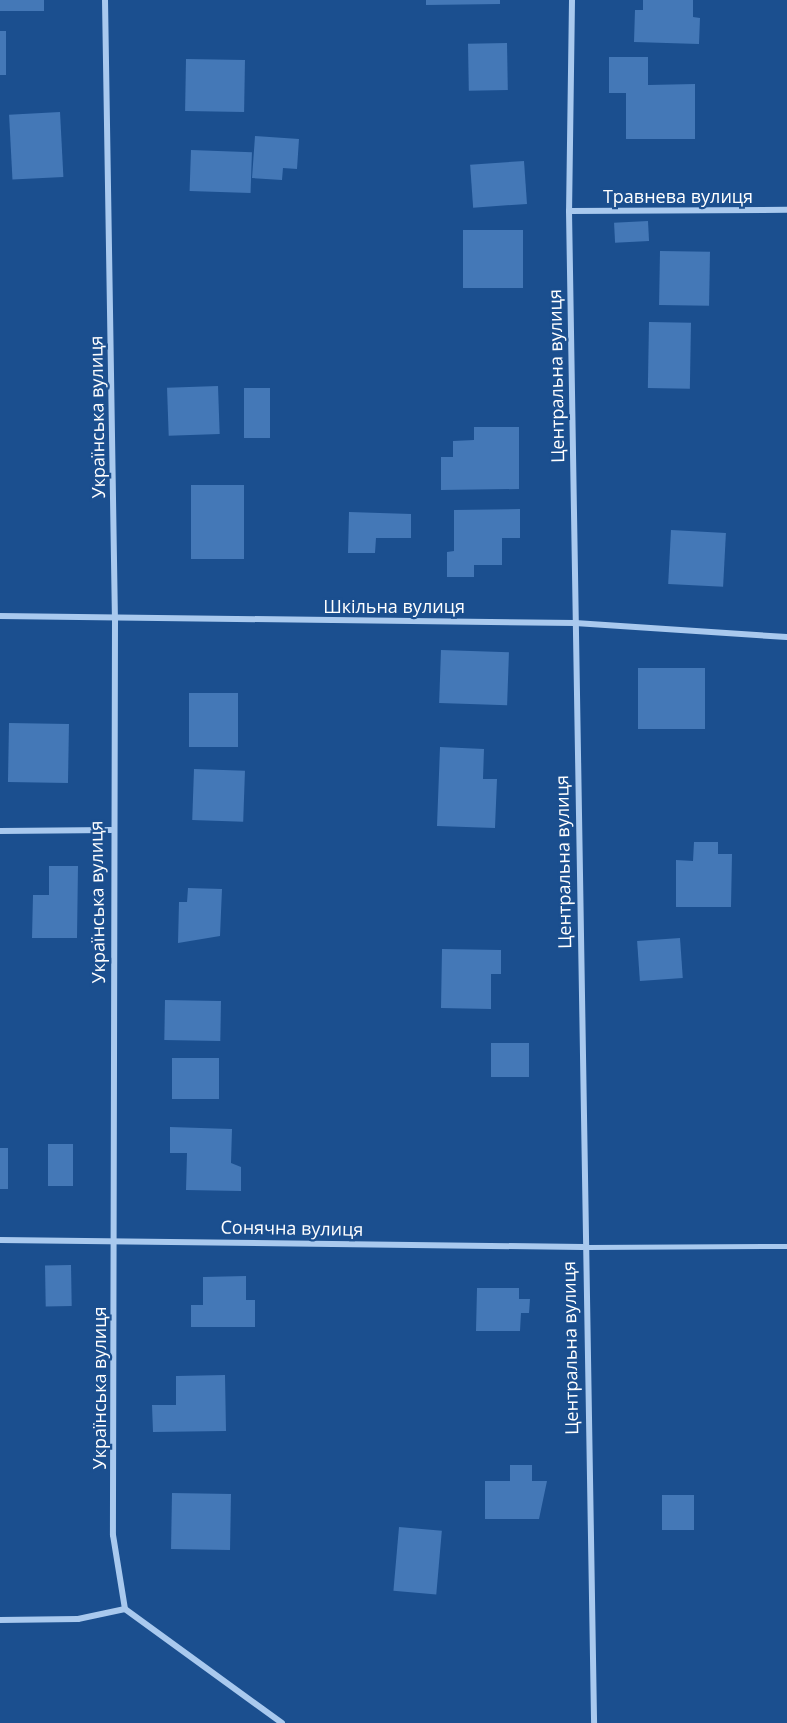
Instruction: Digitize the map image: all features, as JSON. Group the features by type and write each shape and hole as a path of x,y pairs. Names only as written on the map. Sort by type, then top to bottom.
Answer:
{"street":[{"name":"Українська вулиця","path":"105,0 116,620 111,830 117,1241 113,1536 125,1609"},
{"name":"Центральна вулиця","path":"572,0 569,211 583,1247 594,1723"},
{"name":"Травнева вулиця","path":"569,211 787,210"},
{"name":"Шкільна вулиця","path":"0,616 116,620 575,623 787,637"},
{"path":"0,831 111,830"},
{"name":"Сонячна вулиця","path":"0,1240 583,1247"},
{"path":"0,1620 78,1619 125,1609 282,1723"}],"lane":[{"path":"583,1247 787,1246"}],"building":[{"path":"0,0 44,0 44,11 0,11"},
{"path":"426,0 500,0 500,4 426,5"},
{"path":"643,0 693,0 693,17 700,18 699,44 634,42 635,10 643,10"},
{"path":"0,31 6,31 6,75 0,75"},
{"path":"507,43 508,90 469,91 468,44"},
{"path":"609,57 648,57 648,85 695,84 695,139 626,139 626,93 609,93"},
{"path":"186,59 245,60 244,112 185,111"},
{"path":"60,112 63,177 12,180 9,115"},
{"path":"255,136 299,139 297,169 283,168 282,180 252,178"},
{"path":"191,150 252,152 251,193 190,191"},
{"path":"524,161 527,204 473,208 470,165"},
{"path":"648,221 649,241 615,243 614,223"},
{"path":"463,230 523,230 523,288 463,288"},
{"path":"660,251 710,252 709,306 659,305"},
{"path":"649,322 691,323 690,389 648,388"},
{"path":"218,386 220,434 169,436 167,388"},
{"path":"244,388 270,388 270,438 244,438"},
{"path":"474,427 519,427 519,489 441,490 441,457 453,457 453,441 474,440"},
{"path":"191,485 244,485 244,559 191,559"},
{"path":"520,509 520,538 502,538 502,565 474,565 474,577 447,577 447,552 454,551 454,510"},
{"path":"349,512 411,514 411,538 376,538 375,553 348,553"},
{"path":"671,530 726,533 723,587 668,584"},
{"path":"441,650 509,652 507,705 439,703"},
{"path":"638,668 705,668 705,729 638,729"},
{"path":"189,693 238,693 238,747 189,747"},
{"path":"9,723 69,724 68,783 8,782"},
{"path":"440,747 484,749 483,779 497,779 495,828 437,826"},
{"path":"194,769 245,771 243,822 192,820"},
{"path":"694,842 718,842 718,854 732,854 731,907 676,907 676,860 693,861"},
{"path":"49,866 78,866 77,938 32,938 33,895 49,895"},
{"path":"188,888 222,889 220,936 178,943 179,902 187,902"},
{"path":"680,938 683,978 640,981 637,941"},
{"path":"442,949 501,950 501,974 491,974 491,1009 441,1008"},
{"path":"165,1000 221,1001 220,1041 164,1040"},
{"path":"491,1043 529,1043 529,1077 491,1077"},
{"path":"172,1058 219,1058 219,1099 172,1099"},
{"path":"170,1127 232,1129 231,1163 241,1167 241,1191 186,1190 187,1153 170,1153"},
{"path":"48,1144 73,1144 73,1186 48,1186"},
{"path":"0,1148 8,1148 8,1189 0,1189"},
{"path":"45,1265 71,1265 72,1306 46,1306"},
{"path":"246,1276 246,1300 255,1300 255,1327 191,1327 191,1305 203,1305 203,1277"},
{"path":"477,1288 519,1288 519,1299 530,1299 529,1313 521,1313 520,1331 476,1331"},
{"path":"225,1375 226,1431 153,1432 152,1405 176,1405 176,1376"},
{"path":"510,1465 532,1465 532,1481 547,1481 539,1519 485,1519 485,1481 510,1481"},
{"path":"172,1493 231,1494 230,1550 171,1549"},
{"path":"662,1495 694,1495 694,1530 662,1530"},
{"path":"399,1527 442,1531 436,1595 393,1591"}]}
